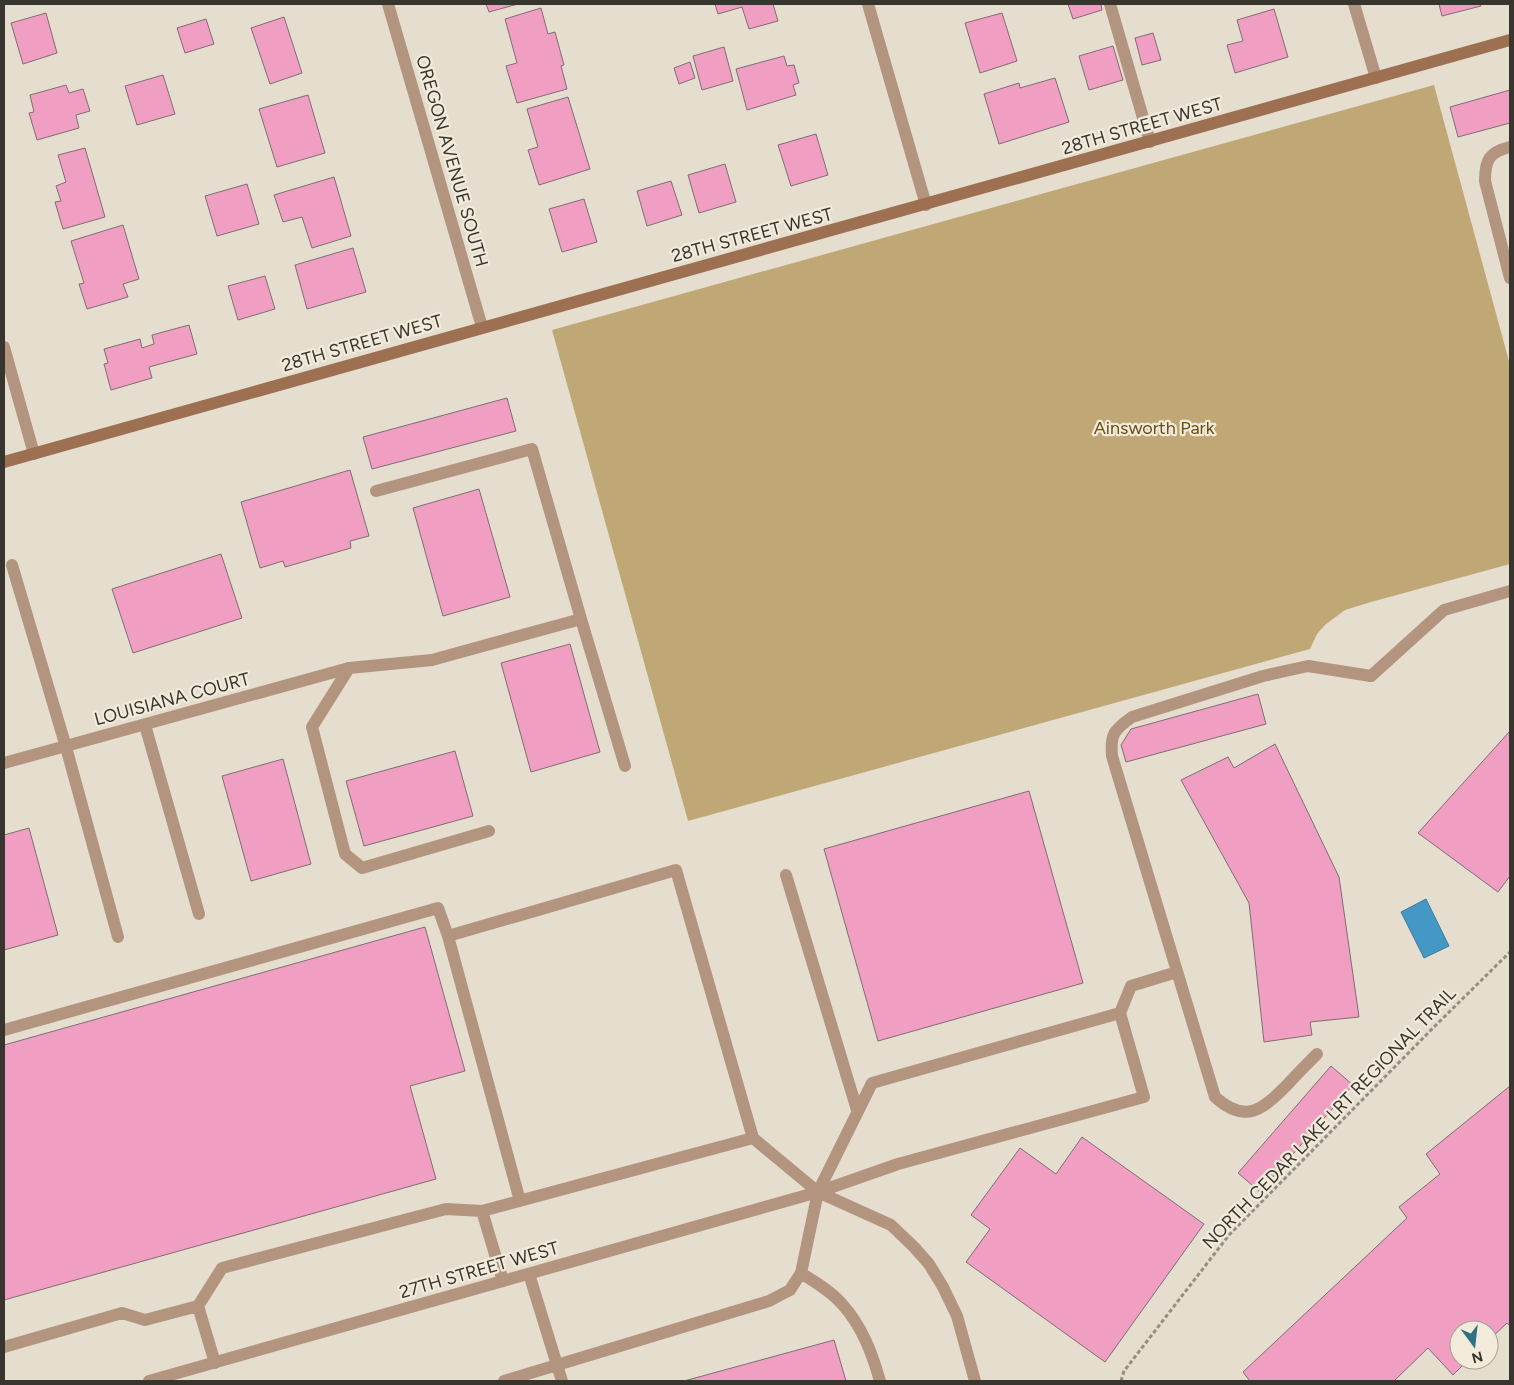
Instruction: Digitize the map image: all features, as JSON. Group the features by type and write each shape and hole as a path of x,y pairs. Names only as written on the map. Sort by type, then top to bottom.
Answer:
{"street":[{"name":"OREGON AVENUE SOUTH","path":"388,4 482,328"},
{"path":"868,4 926,205"},
{"path":"1110,4 1150,142"},
{"path":"1354,4 1376,78"},
{"name":"28TH STREET WEST","path":"4,462 1510,40"},
{"path":"1510,147 1499,150 1489,157 1485,168 1484,181 1510,278"},
{"path":"4,347 34,454"},
{"path":"376,490 532,449 625,766"},
{"path":"12,565 66,747 118,937"},
{"path":"1318,1054 1267,1105 1254,1111 1238,1111 1226,1107 1215,1097 1112,756 1110,740 1116,728 1132,718 1263,676 1308,666 1371,676 1444,610 1510,591"},
{"name":"LOUISIANA COURT","path":"4,763 348,668 432,660 581,619"},
{"path":"348,668 312,727 345,854 362,868 489,831"},
{"path":"145,725 199,914"},
{"path":"448,936 676,870 753,1138 818,1192 891,1225 914,1247 944,1287 958,1316 975,1381"},
{"path":"786,875 858,1110"},
{"path":"4,1030 438,908 448,936 520,1201"},
{"path":"504,1381 769,1301 790,1290 801,1273 818,1192 872,1083 1120,1013 1130,986 1176,972"},
{"name":"27TH STREET WEST","path":"149,1381 818,1192 898,1164 1144,1097 1120,1013"},
{"path":"4,1347 122,1313 145,1320 198,1306 222,1268 446,1209 482,1211 753,1138"},
{"path":"482,1211 503,1281"},
{"path":"801,1273 826,1290 842,1304 866,1339 880,1381"},
{"path":"529,1274 562,1381"},
{"path":"198,1306 215,1363"}],"path":[{"name":"NORTH CEDAR LAKE LRT REGIONAL TRAIL","path":"1121,1381 1124,1371 1229,1235 1510,952"}],"green space":[{"name":"Ainsworth Park","path":"1434,85 1510,365 1510,564 1345,610 1325,625 1317,634 1310,649 688,821 552,330"}],"water":[{"path":"1426,899 1449,946 1424,958 1401,912"}],"building":[{"path":"486,4 518,4 489,12"},
{"path":"715,4 773,4 778,21 749,29 742,7 718,14"},
{"path":"1068,4 1101,4 1102,10 1073,19"},
{"path":"1439,4 1480,4 1481,6 1442,16"},
{"path":"541,8 548,34 555,32 564,65 561,66 567,89 517,103 506,66 517,63 505,19"},
{"path":"1274,9 1288,57 1235,73 1227,45 1243,41 1237,20"},
{"path":"46,13 57,53 23,64 11,23"},
{"path":"1002,13 1017,61 980,73 965,23"},
{"path":"284,17 302,73 270,84 251,28"},
{"path":"206,19 214,44 185,53 177,28"},
{"path":"1153,33 1161,60 1142,65 1135,38"},
{"path":"1113,46 1123,80 1089,90 1079,56"},
{"path":"724,47 733,81 702,90 693,56"},
{"path":"784,56 787,66 794,65 799,83 793,85 796,95 747,110 736,69"},
{"path":"690,62 695,78 679,84 674,68"},
{"path":"163,75 175,114 137,125 125,86"},
{"path":"1055,78 1069,122 999,144 984,94 1019,83 1020,88"},
{"path":"66,85 69,93 83,89 90,111 76,115 79,128 37,140 29,113 34,112 30,95"},
{"path":"1510,90 1510,123 1458,137 1450,107"},
{"path":"308,95 325,153 277,167 259,109"},
{"path":"568,97 590,169 539,185 528,150 538,147 527,109"},
{"path":"816,134 828,175 791,186 778,145"},
{"path":"85,148 105,217 63,229 55,202 61,201 56,186 66,182 58,155"},
{"path":"725,164 736,202 699,213 688,175"},
{"path":"334,177 351,236 312,248 302,217 283,222 274,195"},
{"path":"671,181 682,215 647,226 637,191"},
{"path":"247,184 259,224 217,236 205,196"},
{"path":"584,199 597,242 562,252 549,209"},
{"path":"123,225 139,279 123,284 128,297 87,309 79,284 84,283 71,241"},
{"path":"353,248 366,292 307,309 295,265"},
{"path":"265,276 275,309 238,320 228,286"},
{"path":"189,325 197,354 149,367 152,378 111,390 104,364 108,363 104,349 140,339 142,348 154,344 152,335"},
{"path":"507,398 516,431 372,469 363,437"},
{"path":"350,470 369,536 350,541 351,548 285,567 283,561 260,568 241,502"},
{"path":"479,489 510,597 443,616 413,508"},
{"path":"221,554 242,618 133,653 112,589"},
{"path":"570,644 600,752 531,772 501,663"},
{"path":"1258,694 1266,724 1126,762 1121,745 1131,729"},
{"path":"1510,731 1510,876 1498,892 1418,833"},
{"path":"1275,744 1339,877 1359,1017 1310,1022 1312,1035 1264,1042 1249,903 1181,780 1228,757 1234,768"},
{"path":"455,751 473,816 364,846 346,781"},
{"path":"283,759 311,864 251,881 222,776"},
{"path":"1029,791 1083,983 878,1041 824,849"},
{"path":"29,828 58,935 4,950 4,835"},
{"path":"425,927 465,1071 410,1086 436,1179 4,1300 4,1045"},
{"path":"1331,1066 1353,1085 1260,1192 1238,1173"},
{"path":"1510,1086 1510,1326 1507,1323 1499,1331 1499,1320 1449,1320 1449,1370 1458,1370 1453,1375 1428,1348 1394,1381 1250,1381 1243,1372 1407,1218 1399,1207 1440,1174 1426,1154"},
{"path":"1082,1137 1204,1224 1105,1362 966,1262 990,1229 971,1215 1020,1148 1056,1174"},
{"path":"834,1340 846,1381 684,1381"}]}
